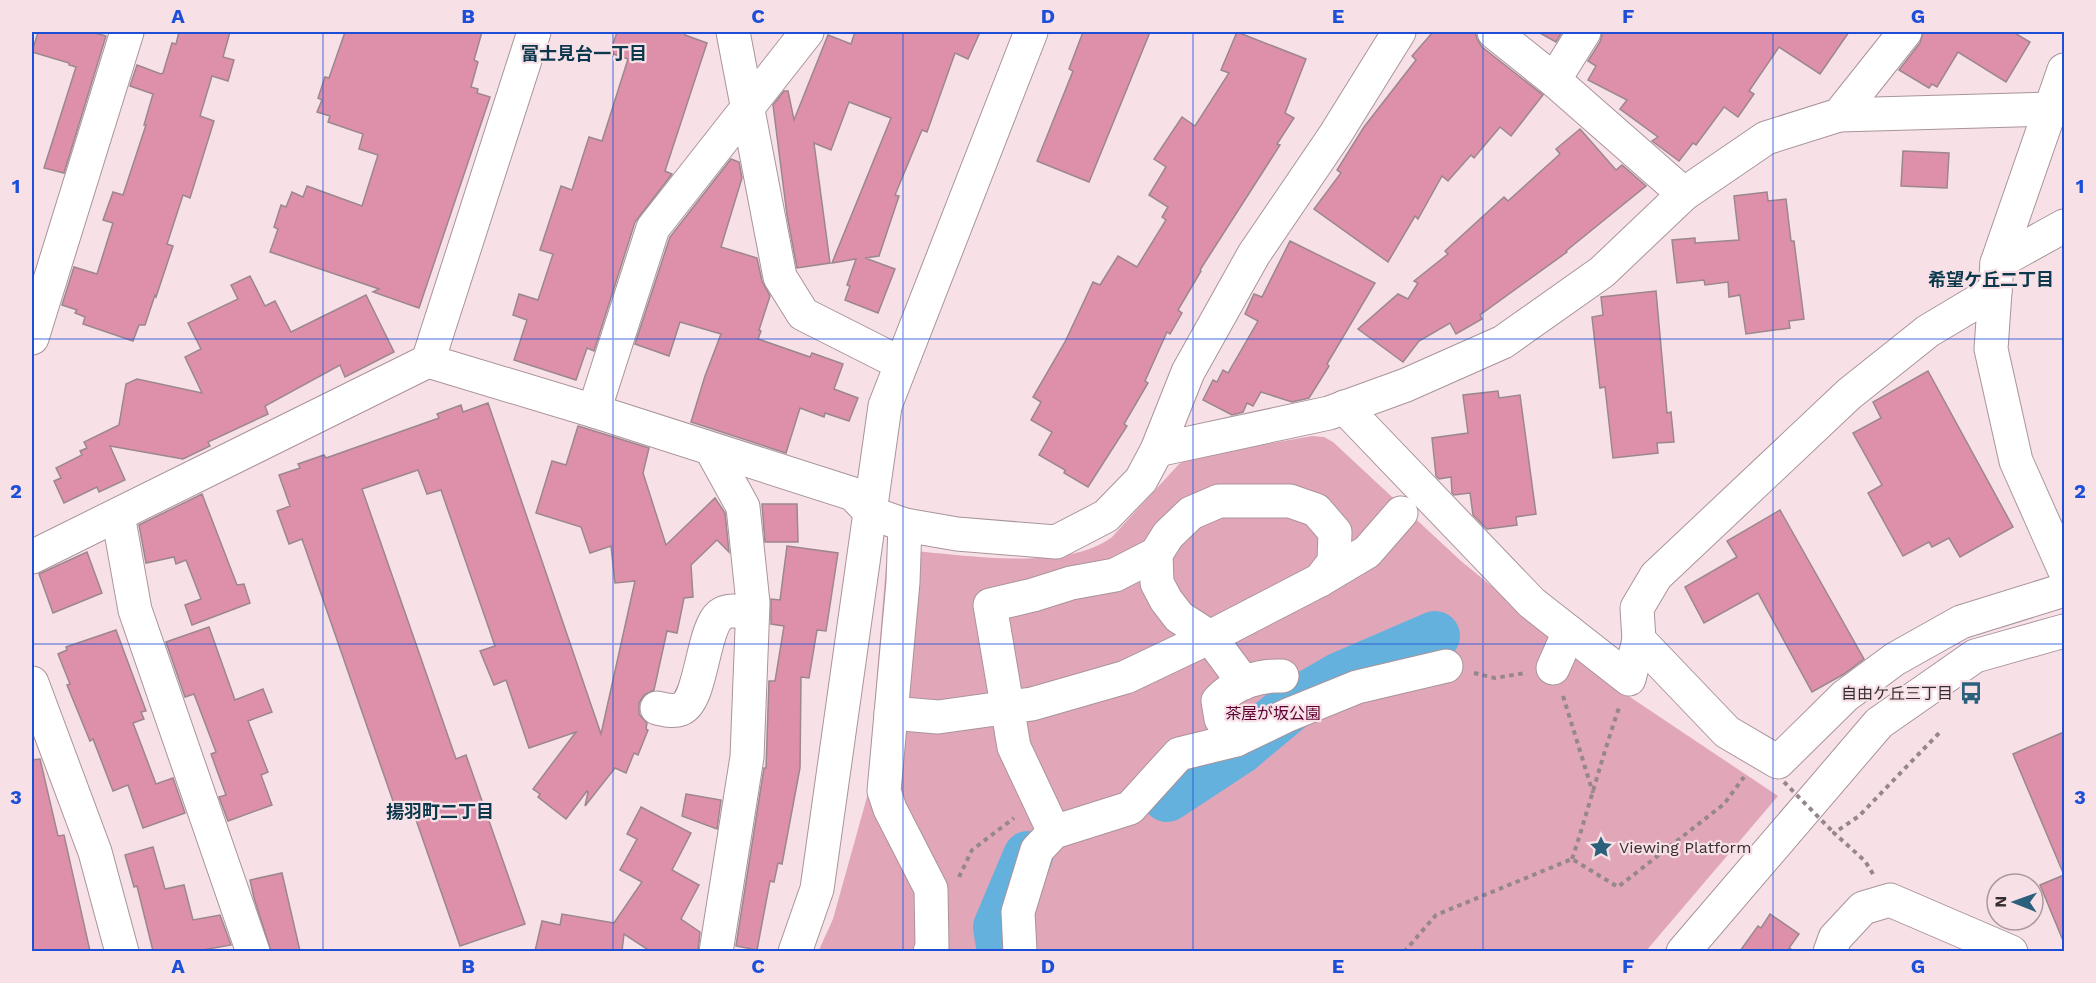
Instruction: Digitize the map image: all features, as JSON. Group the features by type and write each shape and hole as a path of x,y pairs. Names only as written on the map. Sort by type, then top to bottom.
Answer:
{"street":[{"path":"32,338 128,32"},
{"path":"428,361 534,32"},
{"path":"733,32 780,277 803,314 900,363"},
{"path":"594,411 653,228 807,32"},
{"path":"795,951 817,889 885,406 1031,32"},
{"path":"1494,32 1554,80 1684,194"},
{"path":"1554,80 1584,32"},
{"path":"1839,115 1905,32"},
{"path":"32,557 428,361 594,411 853,494 871,513 905,525 957,534 1056,542 1106,516 1142,480 1157,450 1188,372 1254,254 1335,135 1395,33"},
{"path":"2064,70 1996,277 1991,349 2016,461 2064,569"},
{"path":"1157,450 1329,413 1406,385 1503,342 1602,272 1684,194 1766,138 1839,115 2052,109"},
{"path":"1344,407 1532,603 1629,679 1639,640 1637,608 1656,576 1849,394 2064,226"},
{"path":"711,449 743,507 752,613 747,757 716,951"},
{"path":"1054,832 1014,747 990,604 1033,595 1071,583 1115,575 1156,554 1168,535 1191,513 1219,501 1290,501 1316,510 1335,532 1334,562 1320,580"},
{"path":"891,713 938,717 1032,704 1126,677 1320,580 1367,552 1401,513"},
{"path":"118,515 135,610 253,951"},
{"path":"905,525 903,582 884,791 890,809 931,889 932,946 930,951"},
{"path":"1156,554 1157,583 1166,600 1179,616 1210,637 1244,683"},
{"path":"1639,640 1727,732 1778,762 1845,696 1895,659 1961,622 2064,590"},
{"path":"657,708 668,711 681,709 687,703 695,686 714,624 721,614 731,611 752,613"},
{"path":"1683,951 1879,723 1975,656 2064,631"},
{"path":"1553,668 1569,632"},
{"path":"1020,951 1018,912 1037,850 1054,832 1130,808 1179,754 1236,740 1287,715 1357,687 1446,666"},
{"path":"1236,740 1221,719 1218,701 1226,692 1244,683 1266,675 1282,676"},
{"path":"32,683 95,852 122,951"},
{"path":"1830,951 1835,938 1863,908 1890,900 2011,951"}],"path":[{"path":"1446,666 1495,678 1553,668 1593,793"},
{"path":"1404,951 1436,915 1572,859 1593,793 1602,755 1629,679"},
{"path":"1834,834 1858,816 1940,732"},
{"path":"1572,859 1618,887 1724,804 1765,754"},
{"path":"1784,782 1834,834 1865,861 1890,900"},
{"path":"931,889 951,894 972,850 1039,799"}],"green space":[{"name":"茶屋が坂公園","path":"1312,436 1324,437 1333,442 1461,561 1612,685 1778,796 1646,951 818,952 833,919 867,797 887,553 902,550 1011,558 1067,555 1092,548 1112,537 1179,464 1190,458"}],"building":[{"path":"38,32 91,32 106,36 64,173 44,168 76,67 32,52"},
{"path":"179,32 230,32 223,57 234,60 228,81 212,76 200,116 214,121 190,198 183,195 167,244 173,246 156,297 155,295 145,325 139,325 133,341 83,324 85,317 75,313 77,310 62,305 74,267 97,274 113,223 103,220 113,192 123,195 146,125 144,125 153,94 130,86 137,65 163,73 172,43 176,44"},
{"path":"345,32 482,32 474,60 478,62 471,87 478,89 477,93 490,97 419,308 373,292 379,289 270,252 278,229 274,227 281,205 286,207 292,192 303,197 307,186 362,206 378,155 359,149 363,134 328,122 330,116 317,112 322,100 318,98 325,77 329,78"},
{"path":"617,32 686,32 685,35 707,43 665,171 672,174 635,222 594,351 587,348 576,380 514,360 527,320 513,315 519,294 538,300 553,254 540,250 561,186 572,190 589,137 602,141 628,59 610,53"},
{"path":"855,32 980,32 968,59 955,53 927,132 922,130 895,195 899,196 879,256 865,258 895,269 878,313 845,300 850,286 847,285 856,259 832,263 891,118 849,102 831,150 814,143 830,263 797,268 787,215 773,105 784,91 788,91 794,120 828,35 851,44"},
{"path":"1083,32 1150,32 1089,182 1037,161 1073,71 1069,69"},
{"path":"1237,32 1306,59 1285,113 1294,118 1277,144 1280,145 1200,270 1178,310 1182,313 1170,334 1167,332 1145,381 1148,383 1124,424 1127,426 1088,487 1039,455 1052,432 1031,420 1041,402 1033,397 1065,342 1093,282 1100,285 1118,256 1137,267 1166,220 1162,217 1168,207 1149,195 1166,167 1154,159 1182,117 1195,126 1229,73 1221,70"},
{"path":"1433,32 1475,32 1482,47 1543,95 1511,136 1500,127 1474,158 1471,155 1448,181 1442,176 1418,219 1415,216 1388,262 1314,209 1341,173 1337,170 1364,127 1416,60 1412,56"},
{"path":"1538,32 1562,32 1556,42"},
{"path":"1603,32 1849,32 1820,74 1779,47 1749,91 1754,94 1738,117 1724,107 1696,145 1693,143 1679,161 1652,141 1658,137 1620,109 1627,100 1588,80 1596,66 1588,61 1600,42"},
{"path":"1923,32 2013,32 2030,42 2006,82 1958,52 1937,87 1932,84 1929,88 1899,70 1920,43"},
{"path":"1580,129 1616,170 1622,165 1646,186 1567,252 1480,315 1482,319 1456,334 1450,323 1419,341 1403,362 1358,329 1398,294 1408,299 1418,283 1414,281 1448,254 1445,251 1504,197 1508,201 1560,154 1556,149"},
{"path":"1903,151 1949,153 1947,188 1901,186"},
{"path":"731,159 739,162 742,178 721,247 757,258 762,281 770,296 758,339 810,357 812,353 843,364 834,389 858,398 849,421 825,413 824,417 800,408 786,453 691,422 721,334 680,322 669,356 635,344 670,237"},
{"path":"1767,192 1768,201 1786,199 1804,319 1789,321 1790,328 1746,334 1740,295 1729,297 1728,282 1705,285 1704,280 1677,283 1672,240 1695,238 1695,243 1739,240 1734,196"},
{"path":"1290,241 1375,283 1309,398 1292,402 1261,392 1253,406 1247,403 1243,412 1232,415 1203,400 1213,380 1217,382 1223,370 1228,373 1258,321 1245,314 1254,294 1262,297"},
{"path":"250,276 265,306 275,301 291,332 366,295 394,352 345,377 340,365 265,406 268,414 208,442 210,446 183,459 110,446 125,480 99,492 97,487 64,503 54,481 61,478 56,468 82,455 80,451 87,448 84,442 119,425 126,384 137,379 202,393 185,357 201,349 188,323 238,299 231,285"},
{"path":"1656,291 1667,413 1671,412 1674,442 1657,443 1658,453 1613,458 1605,387 1600,388 1592,317 1603,315 1601,297"},
{"path":"1928,371 2013,527 1960,557 1949,538 1932,547 1929,542 1903,556 1868,493 1882,485 1853,433 1881,418 1873,402"},
{"path":"1498,391 1499,398 1520,395 1536,514 1516,517 1517,525 1487,529 1473,515 1470,493 1454,495 1451,477 1439,479 1436,476 1432,438 1468,433 1463,395"},
{"path":"488,403 601,734 635,581 615,583 611,546 590,553 581,527 536,513 552,461 566,465 578,426 649,448 643,473 666,545 715,498 725,513 729,552 717,540 691,565 693,597 684,598 677,633 667,631 654,690 644,695 639,703 639,714 647,723 646,729 648,730 638,755 634,753 626,773 615,768 585,806 587,791 566,819 538,797 540,794 533,789 576,732 529,748 506,680 494,685 480,651 495,646 441,490 427,494 418,470 362,489 456,759 466,755 525,924 460,946 414,814 401,819 393,801 302,539 289,544 277,511 290,506 279,475 300,468 298,464 324,455 326,458 439,418 437,414 461,405 463,412"},
{"path":"202,494 237,585 244,584 250,603 192,625 185,605 201,599 186,560 176,564 174,557 146,563 139,525"},
{"path":"762,504 797,504 798,542 765,542"},
{"path":"1780,510 1864,659 1844,674 1812,692 1758,593 1704,623 1685,587 1737,557 1727,541"},
{"path":"787,546 838,553 826,631 817,630 809,678 801,677 800,768 782,864 778,863 774,882 770,881 757,950 736,946 764,768 766,768 769,681 775,681 784,626 771,624 771,599 780,600"},
{"path":"87,552 102,593 53,613 39,574"},
{"path":"209,627 235,700 263,689 272,712 248,721 268,772 261,775 272,805 228,821 219,797 226,795 211,754 216,752 194,694 185,697 166,642"},
{"path":"116,630 146,711 141,712 144,719 133,723 156,784 173,778 185,813 143,828 128,785 113,791 93,739 90,741 67,685 70,684 58,654 67,650 66,647"},
{"path":"2064,732 2064,875 2013,754"},
{"path":"40,759 58,836 64,835 90,951 32,951 32,760"},
{"path":"686,794 721,800 717,829 682,816"},
{"path":"641,807 691,833 672,870 699,885 681,919 700,932 698,951 650,951 624,934 622,951 535,951 542,921 560,925 562,914 614,923 642,882 620,870 637,839 627,834"},
{"path":"153,847 165,889 184,885 193,920 220,915 231,945 197,951 153,951 137,886 134,887 125,855"},
{"path":"282,873 300,951 271,951 254,898 250,880"},
{"path":"2064,875 2064,943 2045,897 2045,883"},
{"path":"1770,914 1799,934 1789,948 1794,951 1740,951 1758,926 1761,928"}],"waterway":[{"path":"1167,797 1240,749 1295,703 1340,677 1435,636"},
{"path":"1002,952 998,927 1028,856"}],"place":[{"name":"自由ケ丘三丁目","path":"1971,693"},
{"name":"Viewing Platform","path":"1601,847"}],"district":[{"name":"富士見台一丁目","path":"584,54"},
{"name":"希望ケ丘二丁目","path":"1991,280"},
{"name":"揚羽町二丁目","path":"440,812"}]}
